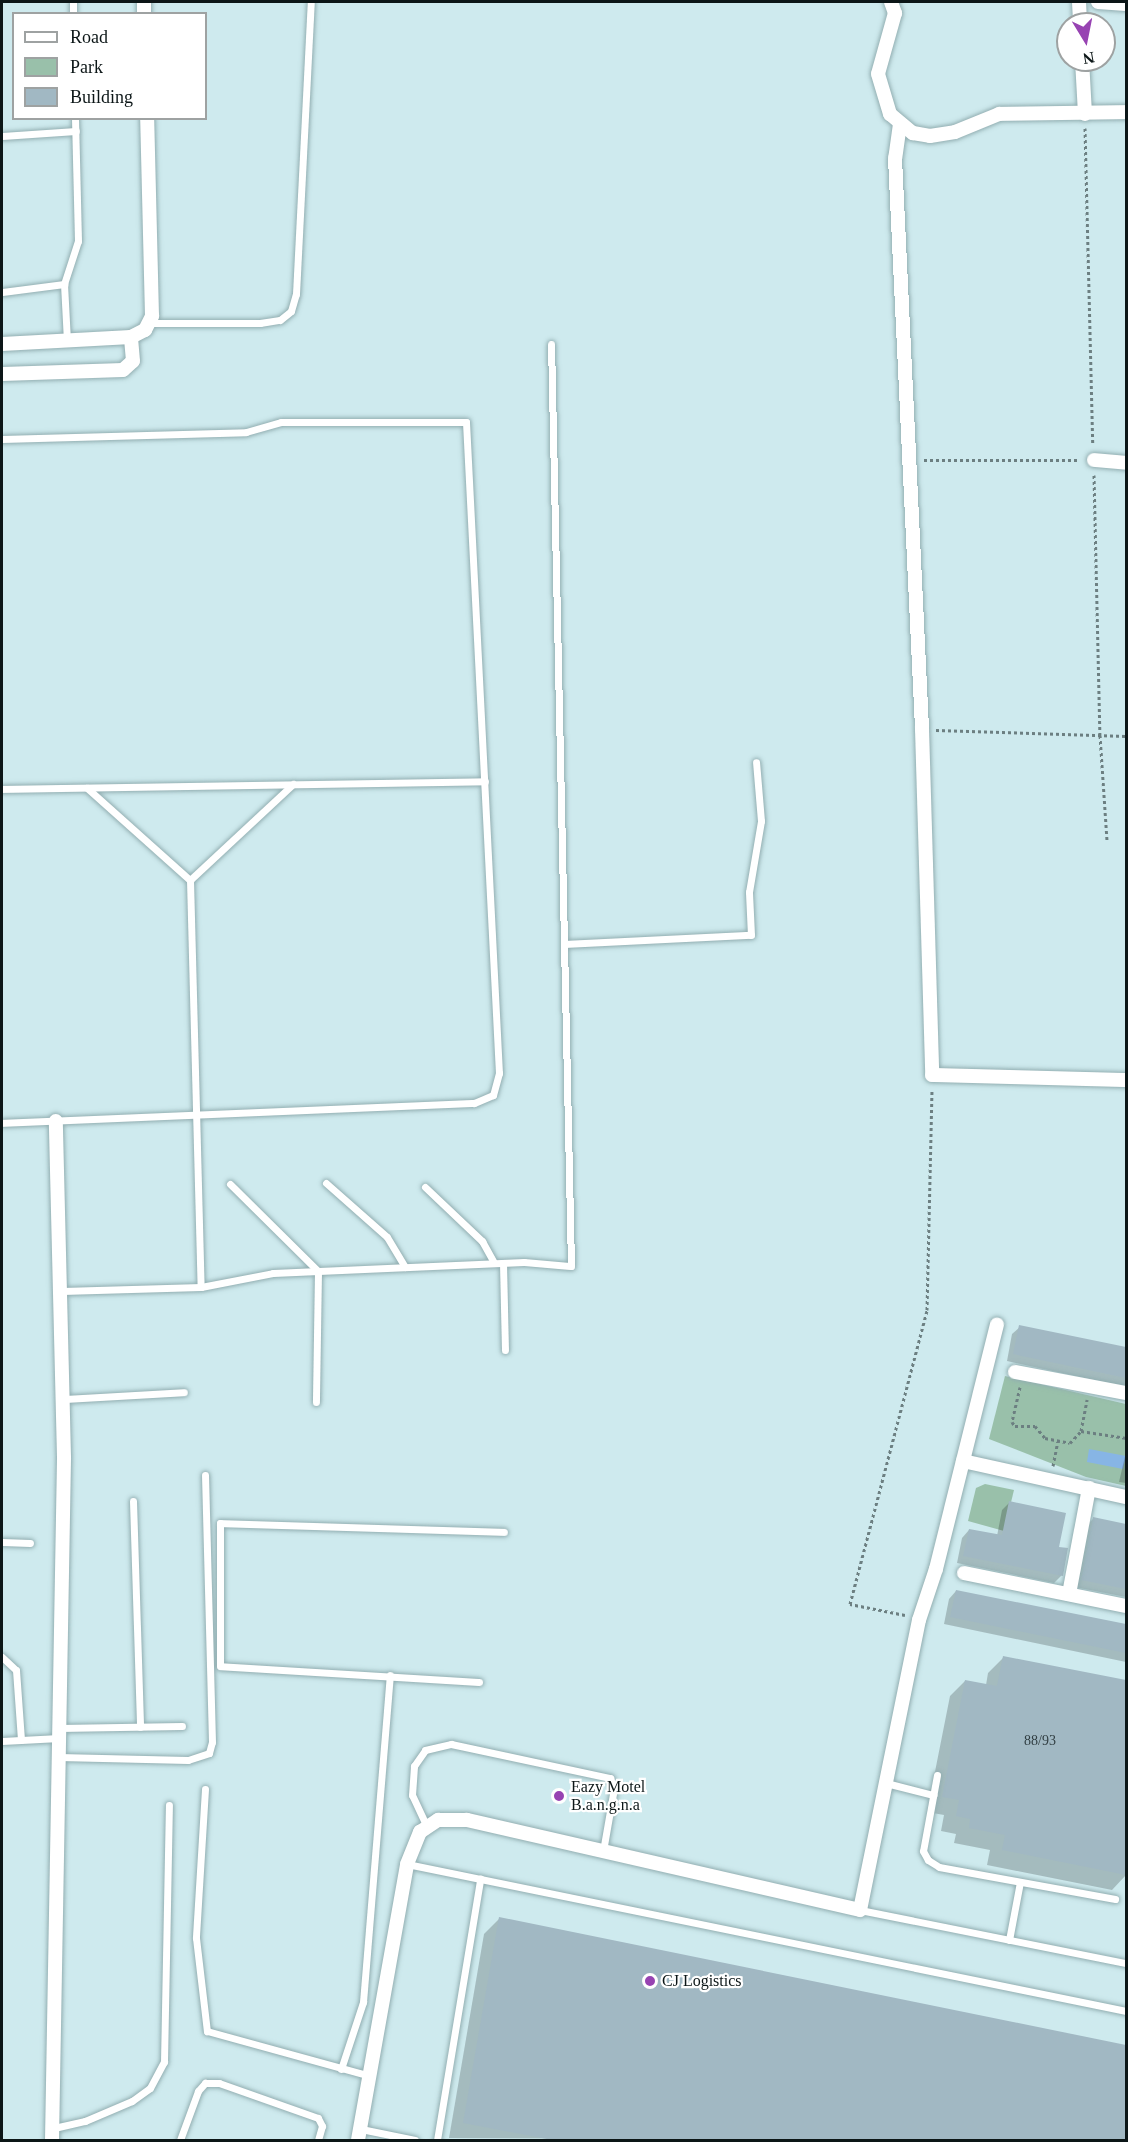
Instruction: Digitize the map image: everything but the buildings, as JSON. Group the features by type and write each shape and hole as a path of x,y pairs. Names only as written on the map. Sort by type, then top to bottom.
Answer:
{"street":[{"path":"891,2 895,13 878,74 890,114 913,134 930,136 956,132 999,114 1126,112"},
{"path":"1098,2 1126,4"},
{"path":"1083,72 1085,114"},
{"path":"2,344 131,337 145,330 152,316 147,120"},
{"path":"900,124 894,158 922,729 932,1075 1126,1080"},
{"path":"2,374 123,370 133,361 131,337"},
{"path":"1094,460 1126,463"},
{"path":"53,2134 64,1400 56,1121"},
{"path":"360,2134 372,2077 407,1864 420,1832 438,1820 467,1820 860,1910 919,1620 963,1461 997,1325"},
{"path":"1019,1373 1126,1393"},
{"path":"963,1461 1126,1497"},
{"path":"1069,1594 1089,1488"},
{"path":"964,1573 1126,1606"}],"lane":[{"path":"148,323 260,323 280,320 291,311 296,294 312,2"},
{"path":"67,342 64,285 78,241 75,120"},
{"path":"2,136 76,131"},
{"path":"2,292 64,285"},
{"path":"62,1291 201,1287 273,1273 494,1263 571,1266 551,344"},
{"path":"2,439 246,432 281,422 466,422 499,1072 494,1095 474,1103 2,1123"},
{"path":"564,944 751,935 749,892 761,821 756,762"},
{"path":"2,789 485,781"},
{"path":"190,880 293,784"},
{"path":"87,788 190,880 201,1287"},
{"path":"326,1183 387,1237 405,1267"},
{"path":"230,1184 318,1271 316,1402"},
{"path":"425,1187 482,1241 494,1263"},
{"path":"503,1263 505,1350"},
{"path":"64,1400 184,1392"},
{"path":"59,1756 196,1760 209,1753 212,1742 205,1476"},
{"path":"133,1501 140,1727"},
{"path":"479,1682 220,1666 220,1523 504,1532"},
{"path":"2,1542 30,1543"},
{"path":"2,1657 16,1670 21,1740"},
{"path":"341,2069 363,2002 390,1675"},
{"path":"2,1741 59,1733 182,1726"},
{"path":"427,1827 412,1795 414,1766 425,1750 451,1744 610,1778 614,1788 603,1851"},
{"path":"937,1774 923,1851 928,1860 939,1867 1115,1899"},
{"path":"886,1783 933,1795"},
{"path":"205,1788 196,1938 205,2026 210,2033 372,2077"},
{"path":"53,2134 132,2101 150,2088 164,2062 169,1805"},
{"path":"407,1864 1126,2011"},
{"path":"437,2140 480,1879"},
{"path":"1009,1940 1020,1882"},
{"path":"860,1910 1126,1962"},
{"path":"180,2140 198,2091 205,2083 219,2083 318,2118 322,2126 318,2140"},
{"path":"360,2134 415,2140"}],"path":[{"path":"1085,114 1100,735 1107,840"},
{"path":"907,459 1094,460"},
{"path":"922,729 1126,736"},
{"path":"919,1620 850,1604 927,1310 932,1075"},
{"path":"1019,1373 1012,1422 1035,1426 1045,1438 1058,1441 1070,1443 1081,1431 1089,1386"},
{"path":"1081,1431 1126,1438"},
{"path":"1050,1480 1058,1441"}],"green space":[{"path":"1005,1376 1126,1404 1126,1486 1086,1477 989,1439"},
{"path":"985,1484 1014,1490 1004,1531 968,1521 976,1488"}],"water":[{"path":"1089,1449 1126,1456 1123,1469 1087,1462"}],"place":[{"name":"Eazy Motel B.a.n.g.n.a","path":"559,1796"},
{"name":"CJ Logistics","path":"650,1981"}]}
